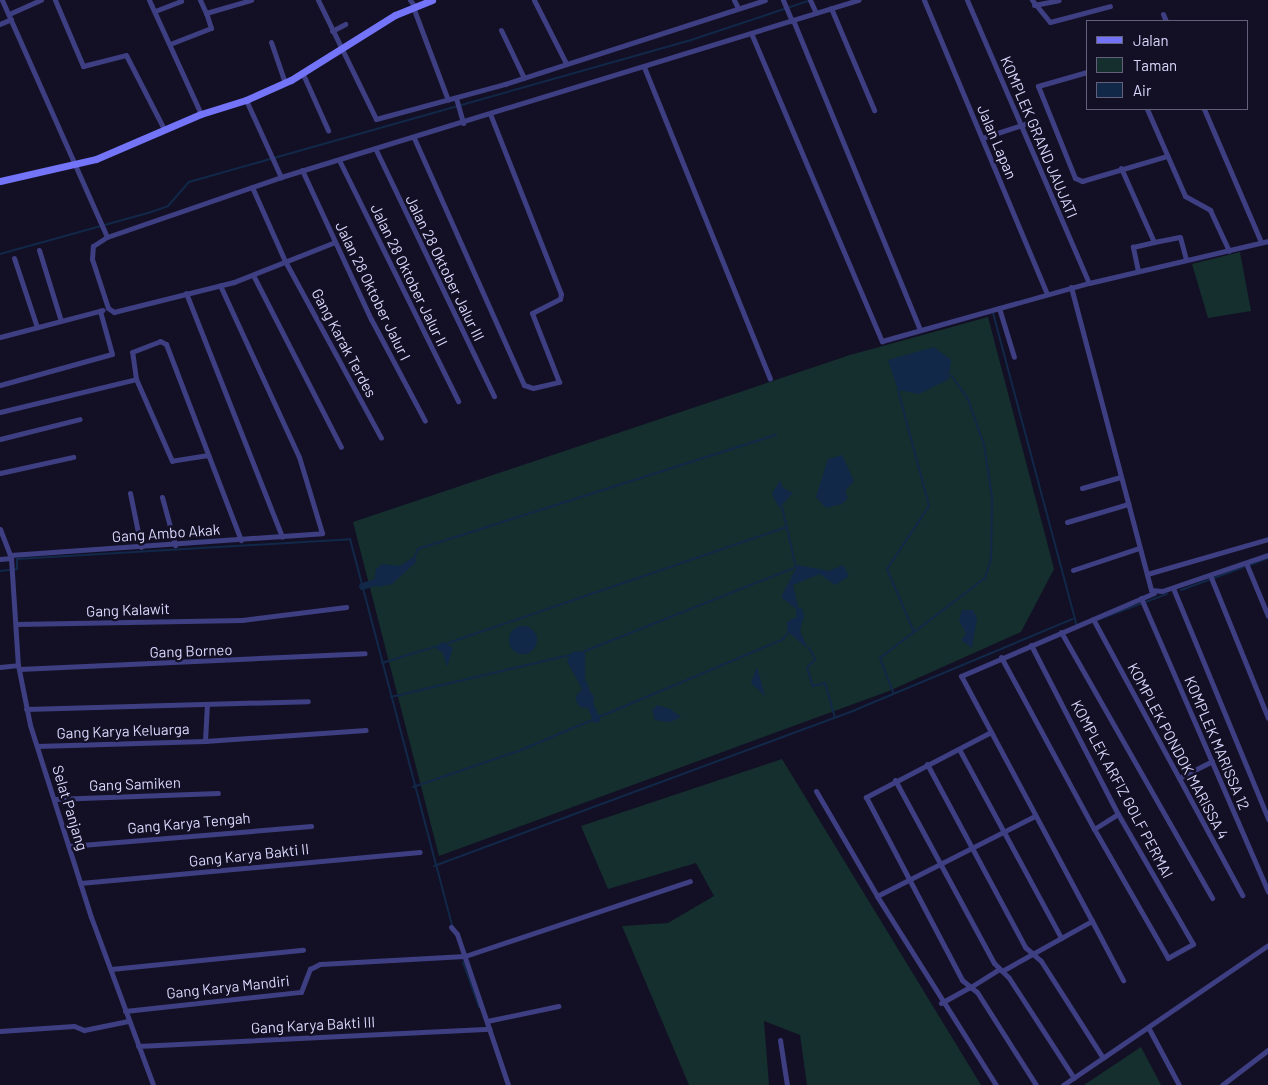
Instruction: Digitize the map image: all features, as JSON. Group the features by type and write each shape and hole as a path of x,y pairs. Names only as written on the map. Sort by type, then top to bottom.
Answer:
{"street":[{"path":"2,0 77,165 106,234"},
{"path":"0,24 41,0"},
{"path":"55,0 83,66 126,55 164,129"},
{"path":"149,0 201,114"},
{"path":"170,44 211,28 200,0"},
{"path":"206,13 251,0"},
{"path":"318,0 375,118 448,100 456,100 766,0"},
{"path":"0,181 77,165 201,114 246,100 285,83 412,5 432,0"},
{"path":"534,0 566,63"},
{"path":"734,0 738,8"},
{"path":"783,0 920,330"},
{"path":"334,242 220,286 114,312 108,308 92,259 93,246 106,234 302,170 376,150 858,0"},
{"name":"Jalan Lapan","path":"924,0 1047,294"},
{"name":"KOMPLEK GRAND JAUJATI","path":"967,0 1089,283"},
{"path":"1033,3 1059,0"},
{"path":"155,12 181,1"},
{"path":"811,1 816,13"},
{"path":"1033,3 1050,22 1110,6"},
{"path":"412,5 448,100"},
{"path":"831,8 874,110"},
{"path":"1163,14 1166,20"},
{"path":"332,31 345,24"},
{"path":"501,30 524,78"},
{"path":"751,34 880,340 1071,287 1229,251 1268,240"},
{"path":"271,42 272,56 285,83"},
{"path":"644,67 770,379"},
{"path":"302,71 328,130"},
{"path":"1086,72 1039,85 1047,114 1078,180 1167,156"},
{"path":"246,100 272,152 281,177"},
{"path":"456,100 463,123"},
{"path":"1147,110 1185,196 1210,210 1229,251"},
{"path":"1204,110 1261,242"},
{"path":"414,138 524,385 529,388 559,382 532,313 560,299 561,294 490,114"},
{"path":"982,138 1036,120"},
{"name":"Jalan 28 Oktober Jalur III","path":"376,150 494,396"},
{"name":"Jalan 28 Oktober Jalur II","path":"339,160 458,401"},
{"path":"1121,168 1154,242"},
{"name":"Jalan 28 Oktober Jalur I","path":"302,170 334,242 425,421"},
{"name":"Gang Karak Terdes","path":"252,187 286,260 381,438"},
{"path":"1138,271 1134,247 1154,242 1180,237 1186,260"},
{"path":"40,250 61,321"},
{"path":"14,258 37,327"},
{"path":"252,275 340,447"},
{"name":"Gang Ambo Akak","path":"0,559 10,556 282,537 322,532 290,434 220,286"},
{"path":"1071,287 1139,548 1154,593"},
{"path":"186,293 282,537"},
{"path":"0,337 108,308"},
{"path":"999,308 1014,357"},
{"path":"0,385 112,354 100,311"},
{"path":"208,455 172,461 136,379 130,354 164,342 208,455 241,540"},
{"path":"0,412 136,379"},
{"path":"0,439 80,419"},
{"path":"0,473 73,457"},
{"path":"1082,488 1120,477"},
{"path":"130,493 141,547"},
{"path":"162,497 176,545"},
{"path":"1067,522 1128,504"},
{"name":"Selat Panjang","path":"0,529 10,556 18,667 26,710 80,883 128,1021 153,1085"},
{"path":"1147,574 1268,539"},
{"path":"1073,570 1139,548"},
{"path":"1123,980 961,678 1001,657 1141,598 1268,555"},
{"path":"1246,563 1268,616"},
{"path":"1210,575 1268,718"},
{"name":"KOMPLEK MARISSA 12","path":"1173,588 1268,819"},
{"name":"KOMPLEK MARISSA 12","path":"1141,598 1268,892"},
{"name":"Gang Kalawit","path":"16,624 242,620 346,607"},
{"name":"KOMPLEK PONDOK MARISSA 4","path":"1093,619 1242,895"},
{"path":"1061,632 1212,898"},
{"name":"KOMPLEK ARFIZ GOLF PERMAI","path":"1031,644 1118,814 1193,944 1168,958 1094,829"},
{"name":"Gang Borneo","path":"0,667 365,653"},
{"path":"1001,657 1094,829 1118,814"},
{"name":"Gang Karya Keluarga","path":"26,710 207,706 308,701"},
{"name":"Gang Karya Keluarga","path":"37,746 205,741 207,706"},
{"path":"205,741 366,730"},
{"path":"989,733 895,780 866,797 968,988 977,992 1036,1085"},
{"path":"959,749 1061,938"},
{"path":"1179,778 1212,761"},
{"path":"927,764 1025,947 1032,953 1103,1058"},
{"path":"895,780 1001,970 1074,1078"},
{"path":"816,791 941,1003 996,1085"},
{"name":"Gang Samiken","path":"54,799 218,793"},
{"path":"877,896 1035,816"},
{"name":"Gang Karya Tengah","path":"69,846 311,826"},
{"name":"Gang Karya Bakti II","path":"80,883 420,852"},
{"path":"465,956 690,881"},
{"path":"941,1003 1092,921"},
{"path":"451,927 465,956 487,1022 487,1029 508,1085"},
{"path":"1064,1085 1268,945"},
{"path":"111,969 303,950"},
{"name":"Gang Karya Mandiri","path":"125,1011 301,992 310,969 320,964 465,956"},
{"path":"487,1022 558,1006"},
{"path":"0,1031 74,1026 84,1030 128,1021"},
{"path":"1148,1027 1179,1085"},
{"name":"Gang Karya Bakti III","path":"138,1046 487,1029"},
{"path":"780,1040 787,1085"},
{"path":"1222,1085 1268,1050"}],"green space":[{"path":"1240,252 1251,311 1208,318 1192,264"},
{"path":"988,317 1054,569 1021,632 889,691 439,856 353,522 850,355"},
{"path":"782,759 981,1085 807,1085 800,1035 764,1021 769,1085 689,1085 622,926 668,923 714,896 696,863 608,889 581,826"},
{"path":"1141,1047 1161,1085 1084,1085"}],"water":[{"path":"934,347 951,360 949,379 919,394 898,390 888,360"},
{"path":"842,455 854,481 845,491 848,498 842,504 826,508 816,497 828,459"},
{"path":"780,480 783,488 793,493 779,508 772,494"},
{"path":"415,556 416,562 392,584 378,587 374,582 376,569 382,564 400,566"},
{"path":"798,565 829,571 843,565 849,576 835,585 820,574 793,585 799,611 781,597"},
{"path":"962,610 973,610 977,618 972,648 961,640 966,634 959,620"},
{"path":"796,617 803,618 800,631 808,649 787,631 787,622"},
{"path":"523,626 533,630 537,640 533,650 523,654 513,650 509,640 513,630"},
{"path":"444,642 453,648 447,667 443,653 434,647"},
{"path":"585,651 585,681 580,685 567,661 572,652"},
{"path":"757,667 765,696 751,683"},
{"path":"585,690 591,693 594,699 591,705 585,708 579,705 576,699 579,693"},
{"path":"657,705 670,709 681,717 670,722 655,720 652,710"}],"waterway":[{"path":"0,254 168,206 189,182 691,40 808,1"},
{"path":"993,313 1077,626"},
{"path":"893,692 880,658 985,578 991,560 992,497 984,445 968,399 951,375"},
{"path":"898,390 929,506 887,569 914,632"},
{"path":"415,556 418,549 776,435"},
{"path":"782,507 796,567"},
{"path":"448,643 787,527"},
{"path":"0,571 17,569 17,559 350,539 452,925"},
{"path":"1250,565 1268,558"},
{"path":"1181,590 1244,567"},
{"path":"585,651 794,568"},
{"path":"362,586 374,582"},
{"path":"1097,620 1167,594"},
{"path":"799,611 800,617"},
{"path":"434,866 855,710 1073,619"},
{"path":"413,787 521,750 782,640 788,633"},
{"path":"382,663 434,647"},
{"path":"809,648 815,659 807,668 813,686 825,683 835,717"},
{"path":"391,697 570,655"},
{"path":"583,683 586,692"},
{"path":"590,705 596,719"},
{"path":"463,962 479,1007"}]}
